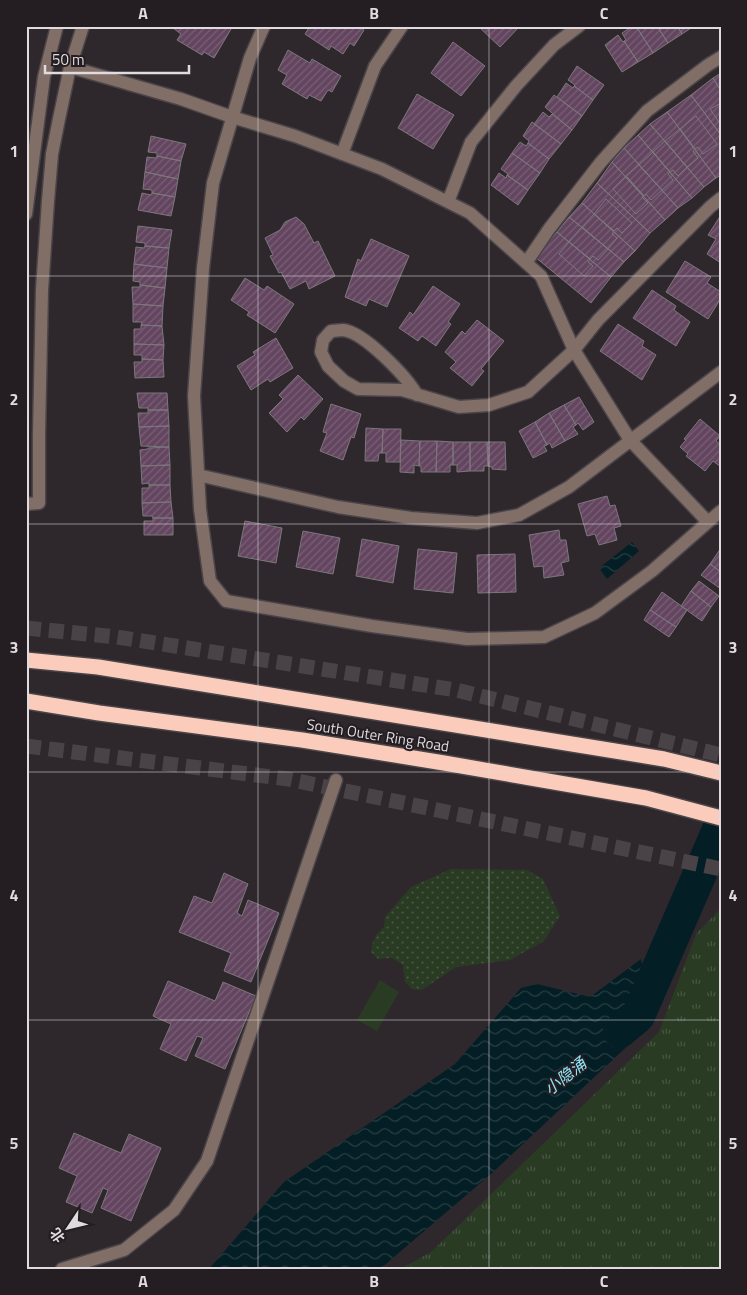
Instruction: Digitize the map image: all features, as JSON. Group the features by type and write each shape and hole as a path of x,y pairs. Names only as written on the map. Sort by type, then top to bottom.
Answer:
{"highway":[{"name":"South Outer Ring Road","path":"26,660 98,667 664,759 721,773"},
{"name":"South Outer Ring Road","path":"27,701 98,713 302,740 646,798 721,818"}],"street":[{"path":"26,214 32,125 57,26"},
{"path":"26,504 39,503 42,290 52,154 70,67 83,26"},
{"path":"264,26 250,58 213,183 194,396 200,509 210,581 226,601 372,626 467,639 544,637 595,613 652,571 721,511"},
{"path":"342,154 375,66 402,26"},
{"path":"448,202 470,142 516,86 554,45 579,26"},
{"path":"526,263 549,229 601,162 647,111 721,57"},
{"path":"70,67 181,99 295,136 382,169 470,214 541,276 574,350 630,440 708,522"},
{"path":"30,153 52,154"},
{"path":"417,395 410,383 386,357 364,340 345,330 331,331 323,340 321,352 328,366 344,381 358,389 402,390 417,395 459,407 489,405 528,392 574,350 598,320 721,198"},
{"path":"198,475 338,507 411,518 477,523 519,515 569,486 721,372"},
{"path":"62,1269 124,1250 174,1210 207,1161 336,780"}],"green space":[{"path":"451,869 527,870 543,879 560,916 544,941 510,960 456,967 422,990 412,989 405,982 403,965 392,958 378,959 371,952 373,942 378,932 384,927 385,917 411,887"},
{"path":"721,908 721,1269 400,1269 431,1252 659,1032 696,934"},
{"path":"380,980 399,992 377,1031 357,1020"}],"water":[{"path":"632,542 639,551 607,579 599,568"},
{"path":"641,959 652,1023 491,1174 380,1269 209,1269 284,1182 455,1064 521,988 537,984 590,997"}],"building":[{"path":"174,26 226,26 231,29 214,58 204,52 202,55 177,40 181,34 173,28"},
{"path":"310,26 358,26 364,30 354,46 350,43 343,54 331,46 329,50 305,34"},
{"path":"478,26 520,26 500,47"},
{"path":"636,26 653,53 638,62 624,41 626,40 622,33"},
{"path":"636,26 657,26 668,43 653,53"},
{"path":"657,26 677,26 682,34 668,43"},
{"path":"677,26 694,26 682,34"},
{"path":"618,35 638,62 622,72 605,45"},
{"path":"453,42 485,66 461,96 431,73"},
{"path":"288,50 310,63 312,59 341,76 332,92 328,90 321,101 309,95 307,99 282,84 287,75 278,70"},
{"path":"577,66 604,85 593,100 568,80"},
{"path":"721,73 721,91 713,78"},
{"path":"713,78 721,91 721,135 691,95"},
{"path":"566,83 573,88 574,86 593,100 582,116 557,97"},
{"path":"417,94 454,115 433,149 398,128"},
{"path":"554,95 582,116 572,130 545,107"},
{"path":"691,95 721,135 721,175 716,178 667,112"},
{"path":"721,103 721,125 710,109"},
{"path":"543,112 549,117 552,114 572,130 561,144 534,124"},
{"path":"667,112 716,178 704,187 650,124"},
{"path":"696,116 717,144 703,154 698,147 695,149 680,129"},
{"path":"532,122 561,144 549,159 528,143 529,141 523,136"},
{"path":"650,124 704,187 692,198 638,135"},
{"path":"680,129 695,149 693,151 698,158 687,167 665,141"},
{"path":"638,135 692,198 678,208 624,148"},
{"path":"151,136 186,144 181,161 148,152"},
{"path":"665,141 687,167 678,176 673,170 670,172 653,152"},
{"path":"520,142 526,146 528,143 549,159 540,173 512,153"},
{"path":"624,148 678,208 665,220 612,162"},
{"path":"653,152 670,172 668,174 673,180 662,190 639,165"},
{"path":"512,153 540,173 528,190 501,169"},
{"path":"157,156 181,161 178,179 145,172 147,157 156,158"},
{"path":"612,162 665,220 650,233 597,183"},
{"path":"639,165 662,190 651,200 646,194 644,196 626,176"},
{"path":"145,172 178,179 175,197 152,193 152,190 143,189"},
{"path":"499,173 506,178 507,175 528,190 518,205 491,185"},
{"path":"626,176 648,203 636,214 613,189"},
{"path":"597,183 650,233 635,251 582,203"},
{"path":"142,193 175,197 171,216 138,210"},
{"path":"606,199 632,223 622,233 617,228 614,231 594,214"},
{"path":"582,203 635,251 624,262 569,217"},
{"path":"594,214 614,231 612,234 617,238 608,249 582,227"},
{"path":"721,215 721,263 707,254 716,239 708,235"},
{"path":"296,217 304,224 314,243 318,241 335,276 309,289 306,281 290,289 270,256 273,255 265,238 280,230 285,222"},
{"path":"569,217 624,262 611,277 557,232"},
{"path":"138,226 172,230 169,248 145,246 145,243 136,242"},
{"path":"582,227 608,249 598,260 593,256 590,259 569,242"},
{"path":"557,232 611,277 591,303 535,257"},
{"path":"371,239 409,256 387,307 369,299 366,306 345,297 358,259 361,261"},
{"path":"569,242 590,259 588,262 593,266 584,276 559,254"},
{"path":"145,246 169,248 167,268 134,264 136,247 144,248"},
{"path":"685,261 711,277 707,283 721,292 721,298 708,319 666,292"},
{"path":"134,264 167,268 165,288 140,285 140,282 133,281"},
{"path":"245,278 264,290 267,286 294,304 275,333 247,315 249,312 231,300"},
{"path":"140,285 165,288 163,306 133,304 132,287 140,287"},
{"path":"433,286 460,304 448,322 451,324 436,346 422,336 418,341 399,328 410,312 413,315"},
{"path":"652,290 676,306 674,310 690,322 676,346 633,318"},
{"path":"133,304 163,306 162,326 141,325 142,322 133,322"},
{"path":"477,320 504,341 481,369 484,371 472,386 450,368 456,362 445,352 462,331 465,334"},
{"path":"618,324 644,341 642,346 656,355 642,380 600,351"},
{"path":"141,325 162,326 164,345 134,344 134,329 141,329"},
{"path":"276,338 293,368 270,382 268,379 251,390 237,366 255,355 253,352"},
{"path":"134,344 164,345 163,360 142,359 142,355 134,355"},
{"path":"142,359 163,360 164,377 135,378 134,362 142,362"},
{"path":"298,375 323,399 304,420 301,417 287,432 269,413 283,399 279,395"},
{"path":"137,393 167,393 168,410 139,408"},
{"path":"579,397 594,422 583,430 578,423 576,425 564,405"},
{"path":"331,404 361,414 354,438 351,437 343,460 320,451 327,433 323,432"},
{"path":"564,405 576,425 573,427 578,434 565,441 549,413"},
{"path":"148,410 168,410 169,426 139,427 138,413 148,413"},
{"path":"549,413 565,441 552,448 550,443 547,445 535,422"},
{"path":"700,419 720,436 716,441 721,445 721,467 713,461 705,471 686,456 688,454 680,447"},
{"path":"535,422 547,445 544,446 547,451 533,458 519,431"},
{"path":"169,426 169,447 141,446 139,427"},
{"path":"366,428 383,429 382,453 379,453 378,461 365,461"},
{"path":"383,429 401,429 400,462 386,462 386,453 382,453"},
{"path":"401,440 420,441 419,466 414,465 414,473 400,472"},
{"path":"420,441 437,441 436,472 421,472 421,466 419,466"},
{"path":"437,441 453,442 453,465 450,465 450,472 436,472"},
{"path":"453,442 470,442 470,471 457,472 457,465 453,465"},
{"path":"470,442 487,442 488,466 484,466 484,471 470,471"},
{"path":"487,442 505,442 506,470 492,469 492,467 488,466"},
{"path":"169,447 170,465 141,466 140,450"},
{"path":"170,465 170,485 142,484 141,466"},
{"path":"149,485 170,485 171,502 142,503 142,488 149,488"},
{"path":"607,496 610,506 615,505 621,526 614,528 617,540 599,545 595,534 587,536 578,504"},
{"path":"171,502 173,518 143,516 142,503"},
{"path":"153,518 173,518 173,535 144,535 144,521 153,521"},
{"path":"245,521 282,528 276,563 238,556"},
{"path":"559,530 560,540 566,540 569,561 561,563 564,575 544,578 543,566 534,567 529,535"},
{"path":"303,531 340,538 333,574 296,567"},
{"path":"362,539 399,546 393,583 356,576"},
{"path":"721,548 721,572 710,564"},
{"path":"418,549 457,553 453,593 414,589"},
{"path":"515,554 516,592 478,593 477,555"},
{"path":"710,564 721,572 721,589 701,575"},
{"path":"699,581 719,596 711,607 691,591"},
{"path":"691,591 711,607 702,621 681,606"},
{"path":"662,592 687,610 676,627 650,610"},
{"path":"650,610 676,627 669,637 644,620"},
{"path":"224,873 248,884 237,913 242,916 248,900 279,913 251,982 224,971 231,953 179,932 194,896 212,903"},
{"path":"168,981 215,1001 223,982 256,996 225,1069 195,1056 203,1038 197,1036 186,1061 160,1049 171,1024 153,1016"},
{"path":"74,1133 121,1153 129,1134 161,1148 131,1221 101,1208 108,1190 103,1188 92,1213 66,1202 77,1176 59,1168"}],"waterway":[{"name":"小隐涌","path":"620,1031 638,1016 721,825"}],"tunnel":[{"path":"26,628 117,637 456,690 721,755"},
{"path":"26,746 288,779 721,869"}]}
